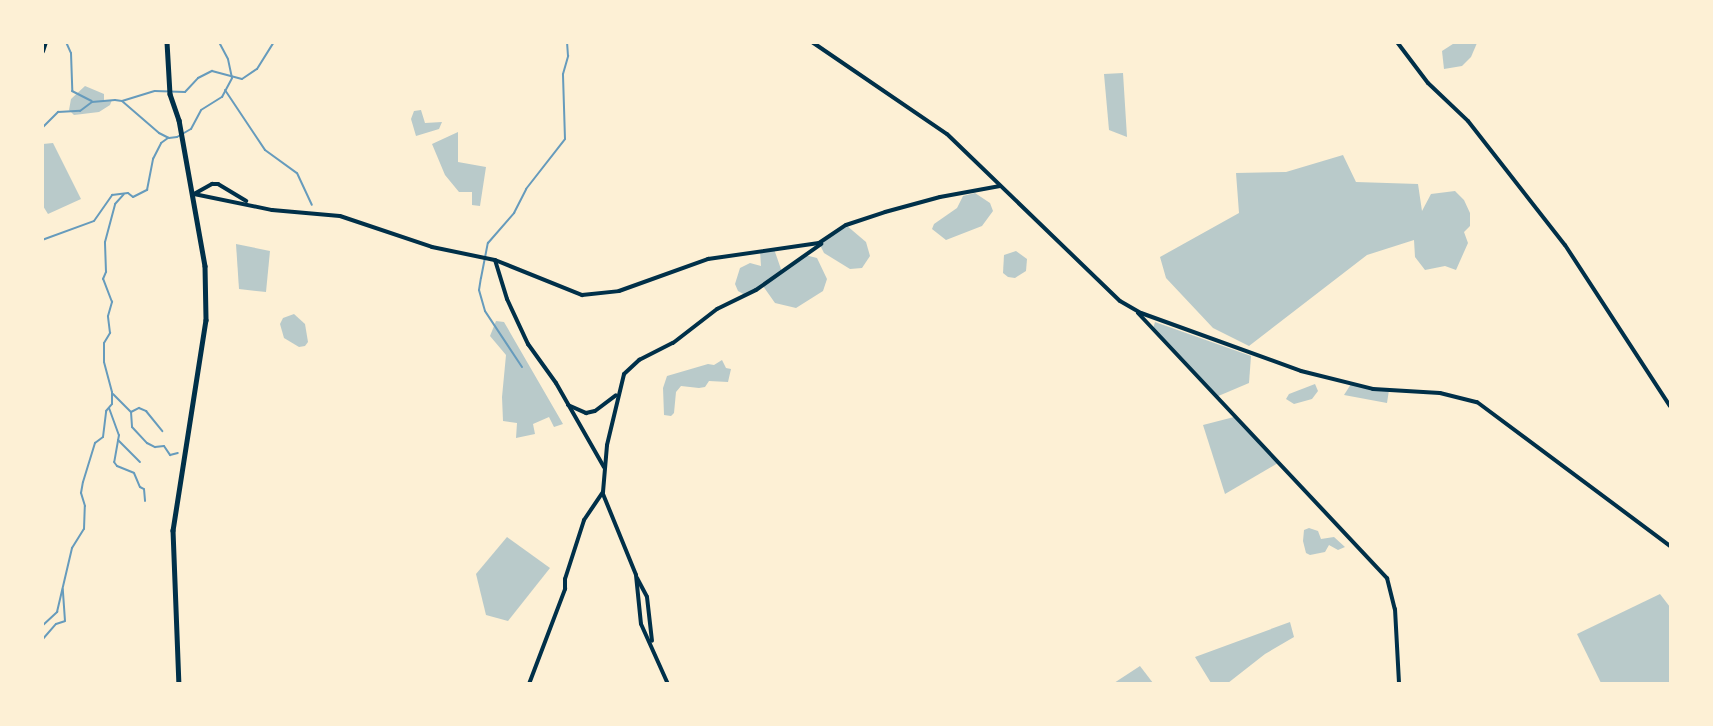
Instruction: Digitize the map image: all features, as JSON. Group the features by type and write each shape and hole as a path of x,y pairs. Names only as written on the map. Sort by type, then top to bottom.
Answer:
{"street":[{"path":"42,51 45,42"},
{"path":"167,42 170,94 179,120 194,194 205,266 206,320 173,530 179,684"},
{"path":"812,42 947,134 1080,266 1135,310 1387,578 1395,608 1399,684"},
{"path":"1397,42 1428,83 1468,121 1565,245 1670,406"},
{"path":"194,194 212,184 218,184 248,202 272,210 340,216 432,247 495,260 567,292 600,295 708,260 826,241"},
{"path":"652,646 646,597 603,492 604,469 617,394 630,366 673,343 717,309 756,290 846,225 940,197 1000,186"},
{"path":"194,194 227,202 248,202"},
{"path":"495,260 507,299 528,344 597,451 604,469"},
{"path":"1135,310 1310,373 1373,389 1440,393 1477,402 1670,546"},
{"path":"566,404 577,411 595,411 617,394"},
{"path":"529,684 565,589 565,580 584,520 603,492"},
{"path":"636,576 641,624 668,684"}],"shaded area":[{"path":"1456,42 1477,43 1471,57 1462,66 1444,69 1442,51"},
{"path":"1123,73 1127,137 1109,130 1104,74"},
{"path":"85,86 104,94 104,101 112,100 110,105 99,112 74,115 69,110 71,99"},
{"path":"421,110 425,123 442,122 439,129 416,136 411,119 414,111"},
{"path":"458,132 458,162 486,167 480,206 472,205 472,192 459,192 445,175 432,144"},
{"path":"53,143 81,199 48,214 43,206 43,144"},
{"path":"1343,155 1356,182 1418,184 1422,211 1431,194 1455,191 1464,200 1470,213 1470,226 1464,232 1468,243 1456,270 1445,266 1425,270 1415,257 1414,240 1367,255 1249,346 1213,328 1166,278 1160,257 1239,213 1236,173 1286,172"},
{"path":"975,193 990,203 993,211 982,226 946,240 932,229 934,224 957,208 963,196"},
{"path":"846,225 866,242 870,256 862,268 850,269 824,253 820,245"},
{"path":"236,244 270,251 266,292 239,289"},
{"path":"774,249 782,272 805,255 817,258 827,279 823,291 796,308 775,303 763,286 745,295 738,291 735,284 740,268 750,263 761,266 760,251"},
{"path":"1016,251 1027,259 1026,271 1015,278 1008,277 1003,273 1004,255"},
{"path":"294,314 305,324 308,342 305,346 299,347 284,338 280,324 283,318"},
{"path":"496,321 504,322 563,424 554,427 549,417 533,424 535,434 516,438 517,423 503,421 502,397 506,355 490,336"},
{"path":"1155,322 1251,356 1249,383 1216,397 1153,329"},
{"path":"722,360 726,368 731,369 728,382 709,381 705,387 699,388 681,386 676,392 674,413 671,416 664,415 663,388 667,376 708,364 714,365"},
{"path":"1315,384 1318,391 1312,399 1294,404 1286,399 1289,394"},
{"path":"1351,384 1389,390 1387,403 1344,395"},
{"path":"1234,417 1278,463 1225,494 1203,425"},
{"path":"1309,528 1318,531 1321,539 1334,537 1345,547 1338,550 1329,545 1325,552 1310,555 1306,553 1303,541 1304,530"},
{"path":"507,537 550,568 508,621 486,615 476,574"},
{"path":"1660,594 1670,607 1670,683 1601,683 1577,634"},
{"path":"1290,622 1294,637 1265,654 1228,683 1211,683 1195,657"},
{"path":"1140,666 1153,683 1114,683"}],"waterway":[{"path":"66,42 71,53 72,91 92,101"},
{"path":"42,128 58,112 80,111 92,102 115,100 122,101 159,133 169,138 177,137 191,129 201,110 222,97 232,78 228,59 219,42"},
{"path":"122,101 155,91 185,92 198,78 212,71 242,79 257,69 274,42"},
{"path":"522,367 485,311 479,290 488,243 514,213 526,189 565,139 563,74 568,56 567,42"},
{"path":"225,90 265,150 297,173 312,205"},
{"path":"42,240 94,221 112,195 128,193 133,197 147,190 153,159 161,143 168,138"},
{"path":"42,626 57,612 72,548 84,529 85,506 81,493 83,482 95,443 103,437 106,411 112,404 112,392 104,362 104,343 110,333 108,316 112,302 103,279 106,272 105,242 115,204 124,194"},
{"path":"113,394 131,412 132,427 147,443 155,447 164,446 170,455 178,453"},
{"path":"109,408 119,435 114,462 117,466 134,473 140,487 144,489 145,501"},
{"path":"131,412 139,408 146,411 162,431"},
{"path":"118,440 140,462"},
{"path":"42,640 56,624 65,621 63,589"}]}
